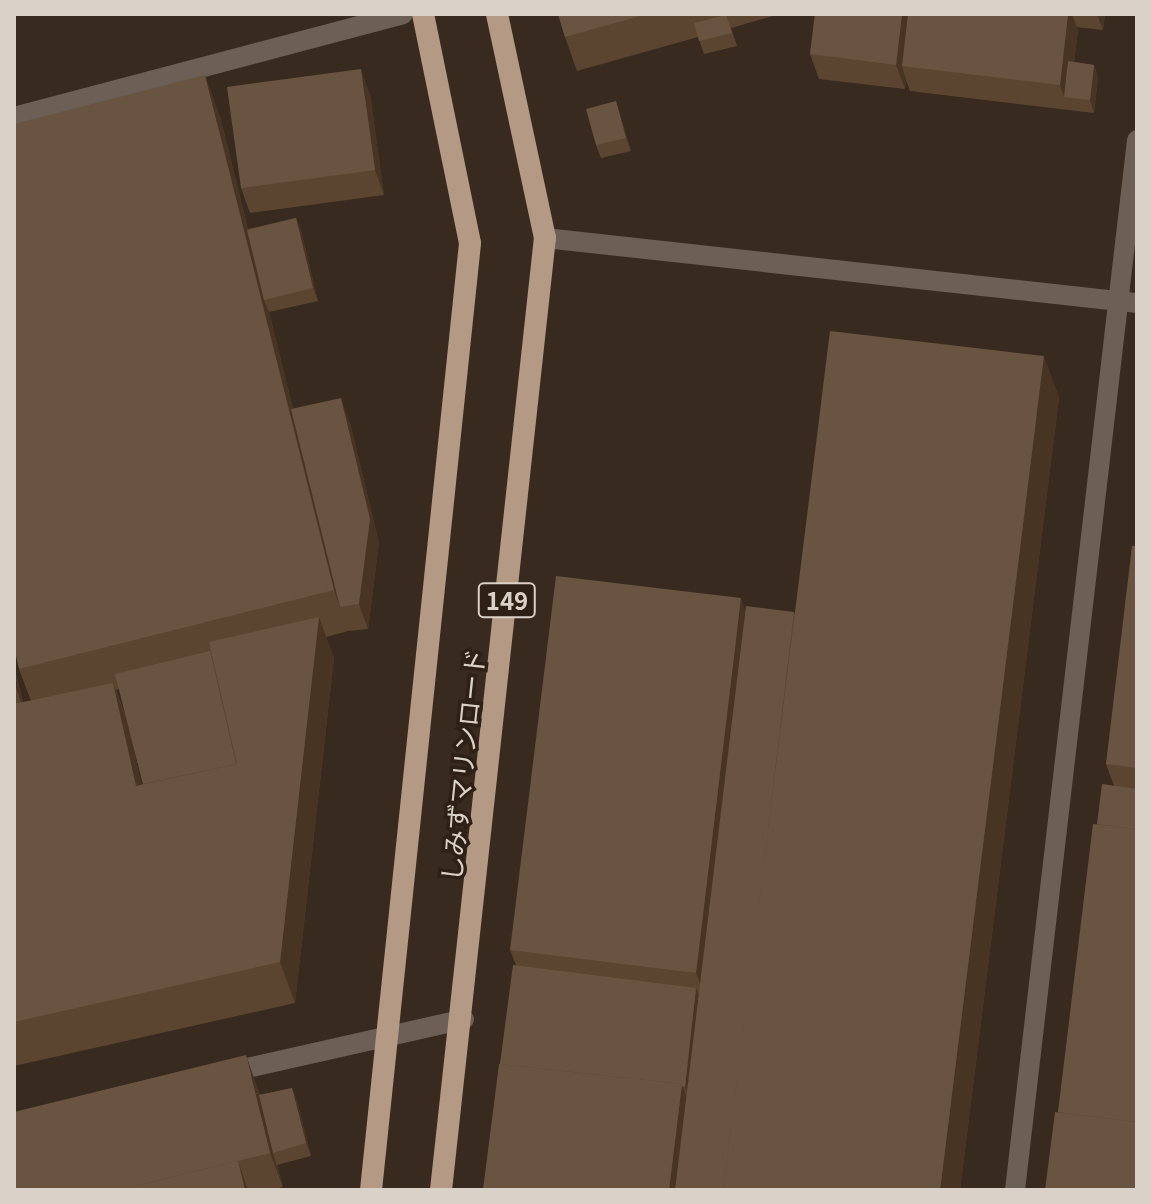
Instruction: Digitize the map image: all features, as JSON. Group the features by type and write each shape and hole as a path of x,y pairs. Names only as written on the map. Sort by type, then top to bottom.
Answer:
{"highway":[{"name":"しみずマリンロード","path":"371,1190 390,1038 470,243 423,14"},
{"name":"しみずマリンロード","path":"441,1190 464,1019 545,238 497,14"}],"street":[{"path":"14,117 403,14"},
{"path":"1015,1190 1127,302 1137,140"},
{"path":"545,238 1127,302"},
{"path":"209,1076 464,1019"}],"building":[{"path":"558,14 647,14 565,37"},
{"path":"815,14 902,14 896,65 810,54"},
{"path":"908,14 1068,14 1060,85 902,66"},
{"path":"726,15 732,33 699,41 694,23"},
{"path":"1068,61 1094,65 1090,100 1064,97"},
{"path":"361,69 375,170 241,188 227,87"},
{"path":"205,75 334,590 19,669 14,647 14,124"},
{"path":"616,101 626,138 596,145 586,109"},
{"path":"296,218 313,288 264,300 247,230"},
{"path":"830,331 1044,356 940,1190 723,1190"},
{"path":"341,398 370,519 359,604 340,607 291,409"},
{"path":"1132,546 1137,546 1137,768 1106,764"},
{"path":"556,576 741,598 696,973 510,950"},
{"path":"746,606 794,612 753,954 723,1190 675,1190"},
{"path":"319,617 280,962 14,1022 14,704 113,683 136,786 237,764 209,642"},
{"path":"210,651 236,764 143,784 115,674"},
{"path":"1102,784 1137,789 1137,829 1097,824"},
{"path":"1093,824 1137,829 1137,1122 1058,1112"},
{"path":"513,965 696,988 685,1087 682,1084 500,1064"},
{"path":"246,1055 270,1153 119,1190 14,1190 14,1112"},
{"path":"499,1064 682,1084 669,1190 483,1190"},
{"path":"292,1088 306,1143 273,1153 259,1095"},
{"path":"1055,1112 1137,1122 1137,1190 1045,1190"},
{"path":"238,1161 245,1190 119,1190"}]}
